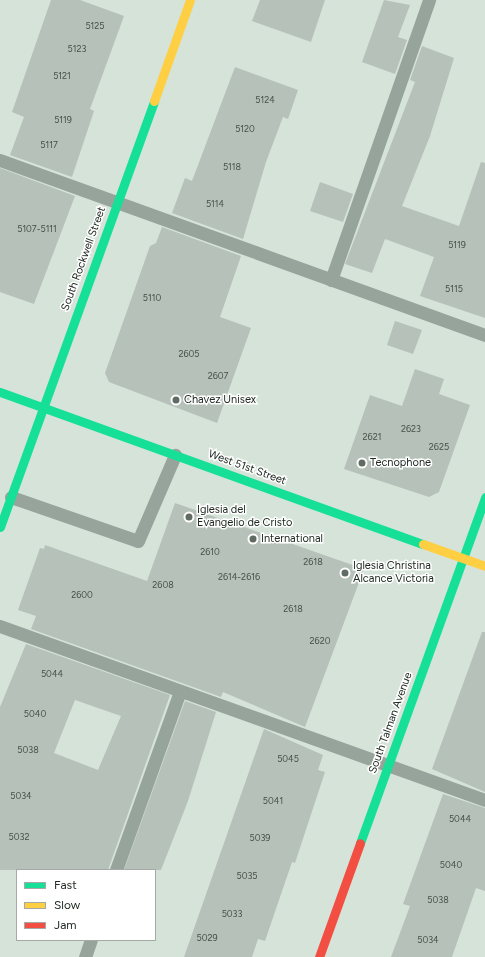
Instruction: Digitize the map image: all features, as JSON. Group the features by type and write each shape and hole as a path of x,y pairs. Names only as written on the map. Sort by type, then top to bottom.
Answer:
{"street":[{"name":"South Rockwell Street","path":"0,527 190,0"},
{"name":"West 51st Street","path":"0,392 485,566"},
{"name":"South Talman Avenue","path":"319,957 485,497"}],"lane":[{"path":"331,280 429,0"},
{"path":"0,160 485,335"},
{"path":"11,497 138,541 175,455"},
{"path":"0,626 485,800"},
{"path":"116,869 180,691"},
{"path":"84,957 91,941"}],"building":[{"path":"51,0 80,0 124,16 90,109 94,111 72,177 10,155 24,117 12,112"},
{"path":"260,0 325,0 311,42 252,21"},
{"path":"384,0 410,5 398,37 407,40 395,74 362,62"},
{"path":"422,46 454,58 430,136 402,206 459,226 481,162 485,163 485,318 420,296 434,257 385,239 372,273 345,264 415,82 410,80"},
{"path":"235,67 298,90 288,119 283,117 266,162 243,239 172,213 185,178 192,181"},
{"path":"0,168 75,196 34,304 0,292"},
{"path":"320,182 353,194 343,222 310,211"},
{"path":"162,227 241,256 220,317 251,328 217,423 109,382 105,373 150,246 156,243"},
{"path":"395,321 422,330 413,354 387,345"},
{"path":"415,369 444,379 439,394 470,405 439,492 429,497 344,469 370,395 402,406"},
{"path":"175,503 364,569 305,727 223,692 221,697 31,629 36,616 18,610 40,548 44,549 45,545 147,581"},
{"path":"482,632 485,632 485,792 432,769"},
{"path":"26,644 170,695 108,869 0,870 0,707","holes":["75,700 121,716 98,770 54,753"]},
{"path":"185,701 216,712 188,801 161,870 124,869"},
{"path":"264,729 323,755 318,770 325,772 295,863 292,862 265,941 258,939 252,957 184,957"},
{"path":"443,794 485,808 485,891 476,888 452,957 391,957 410,906 403,904"}],"traffic: fast":[{"path":"0,527 154,101"},
{"path":"0,392 423,544"},
{"path":"360,843 485,497"}],"traffic: slow":[{"path":"154,101 190,0"},
{"path":"423,544 485,566"}],"traffic: jam":[{"path":"319,957 360,843"}],"place":[{"name":"Chavez Unisex","path":"176,400"},
{"name":"Tecnophone","path":"362,463"},
{"name":"Iglesia del Evangelio de Cristo","path":"189,517"},
{"name":"International","path":"253,539"},
{"name":"Iglesia Christina Alcance Victoria","path":"345,573"}]}
